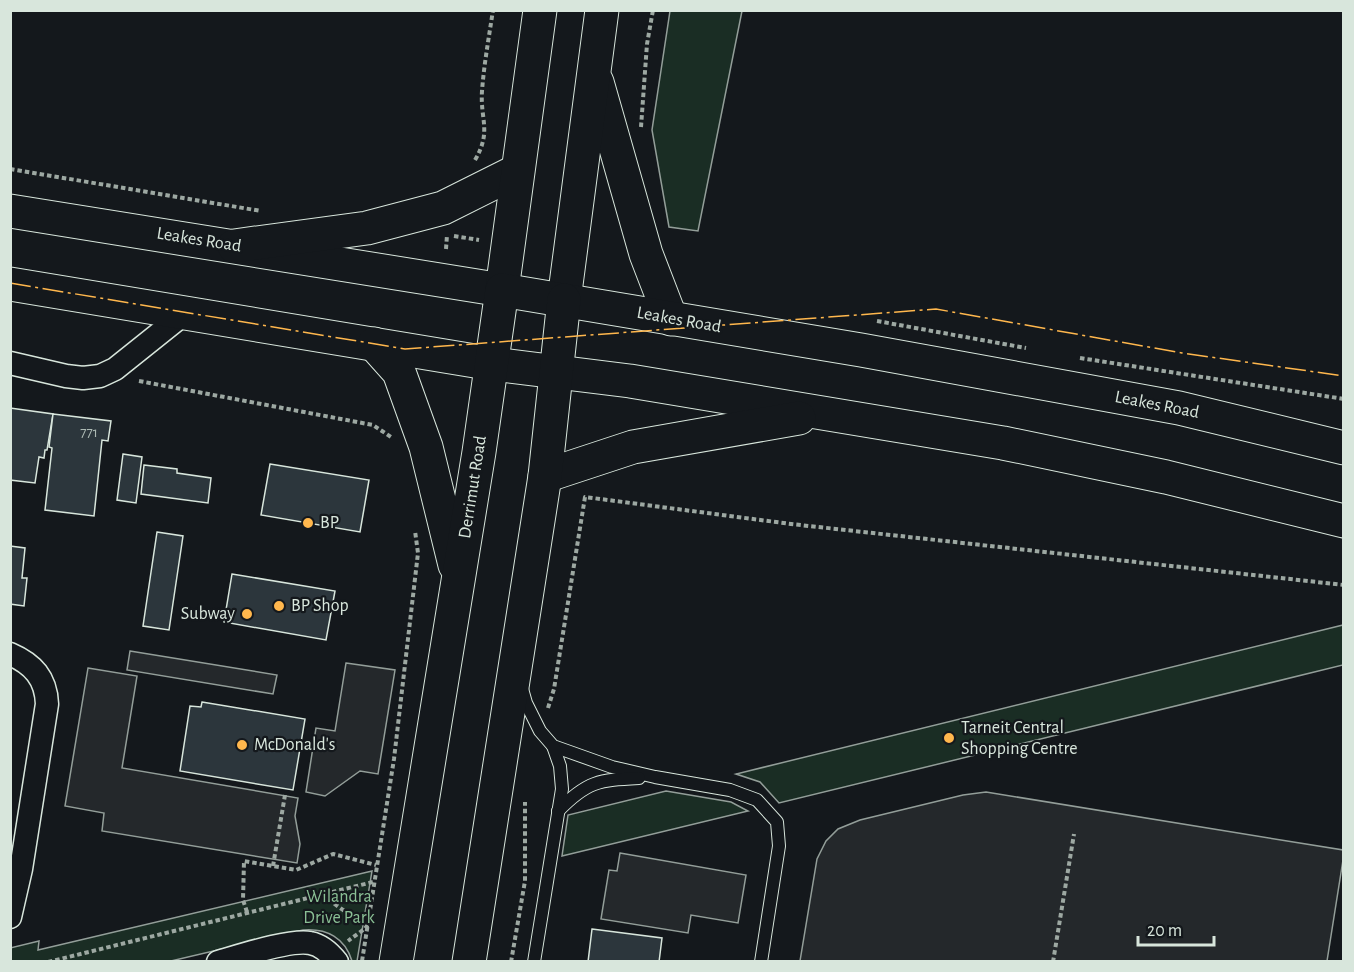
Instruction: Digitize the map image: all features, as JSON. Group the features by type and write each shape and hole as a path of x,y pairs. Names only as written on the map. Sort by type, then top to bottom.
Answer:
{"main road":[{"name":"Derrimut Road","path":"396,962 493,364 540,10"},
{"path":"469,962 544,476 564,300 602,10"},
{"path":"594,69 646,254 671,319"},
{"path":"234,246 367,228 432,211 451,205 517,171"},
{"name":"Leakes Road","path":"10,211 861,350 1167,406 1344,448"},
{"path":"10,284 493,364 630,381 1003,443 1142,472 1344,521"},
{"path":"374,344 399,372 426,447 459,578"},
{"path":"544,476 633,447 825,413"}],"street":[{"path":"10,363 83,378 100,376 115,369 185,313"},
{"path":"10,654 33,668 44,685 46,712 15,900 10,917"},
{"path":"218,962 302,942 320,946 337,962"}],"lane":[{"path":"515,665 526,703 540,731 553,746 560,766 562,789 534,962"},
{"path":"553,746 612,767 730,790 757,800 777,822 779,846 761,962"},
{"path":"558,811 575,794 603,780 656,777"}],"path":[{"path":"473,163 484,145 482,93 493,10"},
{"path":"641,136 647,44 653,10"},
{"path":"10,169 271,212"},
{"path":"446,249 447,235 479,240"},
{"path":"869,320 927,328 1028,348"},
{"path":"1074,357 1344,399"},
{"path":"105,374 373,425 394,439"},
{"path":"545,716 554,689 585,497 791,524 1344,585"},
{"path":"362,962 394,759 418,553 413,520"},
{"path":"273,866 285,795"},
{"path":"511,962 525,881 525,795"},
{"path":"1053,962 1074,834"},
{"path":"247,912 243,900 244,861 296,870 333,854 376,865"},
{"path":"48,962 373,882"},
{"path":"322,894 367,927"}],"green space":[{"path":"670,11 742,11 698,231 669,227 652,130"},
{"path":"1343,625 1343,665 779,803 760,782 736,774"},
{"path":"666,791 731,802 748,811 562,856 568,815"},
{"name":"Wilandra Drive Park","path":"372,871 357,961 352,961 345,946 334,936 320,931 303,930 171,961 11,961 10,948 39,941 38,950"}],"shaded area":[{"path":"130,651 277,675 273,694 127,670"},
{"path":"346,663 395,670 378,774 360,771 325,796 306,792 316,728 335,731"},
{"path":"88,668 137,676 122,768 298,798 295,816 300,844 297,863 102,831 104,813 65,806"},
{"path":"986,792 1343,850 1327,961 800,961 817,859 826,841 838,829 860,820 963,795"},
{"path":"620,853 746,875 738,923 691,915 688,933 601,919 609,870 617,871"}],"building":[{"path":"10,408 53,414 47,450 45,450 44,458 39,457 35,483 10,480"},
{"path":"53,414 111,421 108,441 102,440 94,516 45,510 52,448 49,447"},
{"path":"123,454 142,457 136,503 117,500"},
{"path":"270,464 369,480 360,532 261,515"},
{"path":"144,465 177,469 177,473 211,478 208,503 141,494"},
{"path":"157,532 183,536 169,630 143,626"},
{"path":"10,546 25,548 22,578 27,578 24,606 10,604"},
{"name":"BP Shop","path":"232,574 335,591 326,640 224,622"},
{"name":"McDonald's","path":"202,702 305,719 293,790 180,771 190,706 201,707"},
{"path":"592,929 662,938 659,962 588,962"}],"power":[{"path":"10,283 405,349 936,309 1182,353 1344,376"}],"place":[{"name":"BP","path":"308,523"},
{"name":"BP Shop","path":"279,606"},
{"name":"Subway","path":"247,614"},
{"name":"Tarneit Central Shopping Centre","path":"949,738"},
{"name":"McDonald's","path":"242,745"}]}
